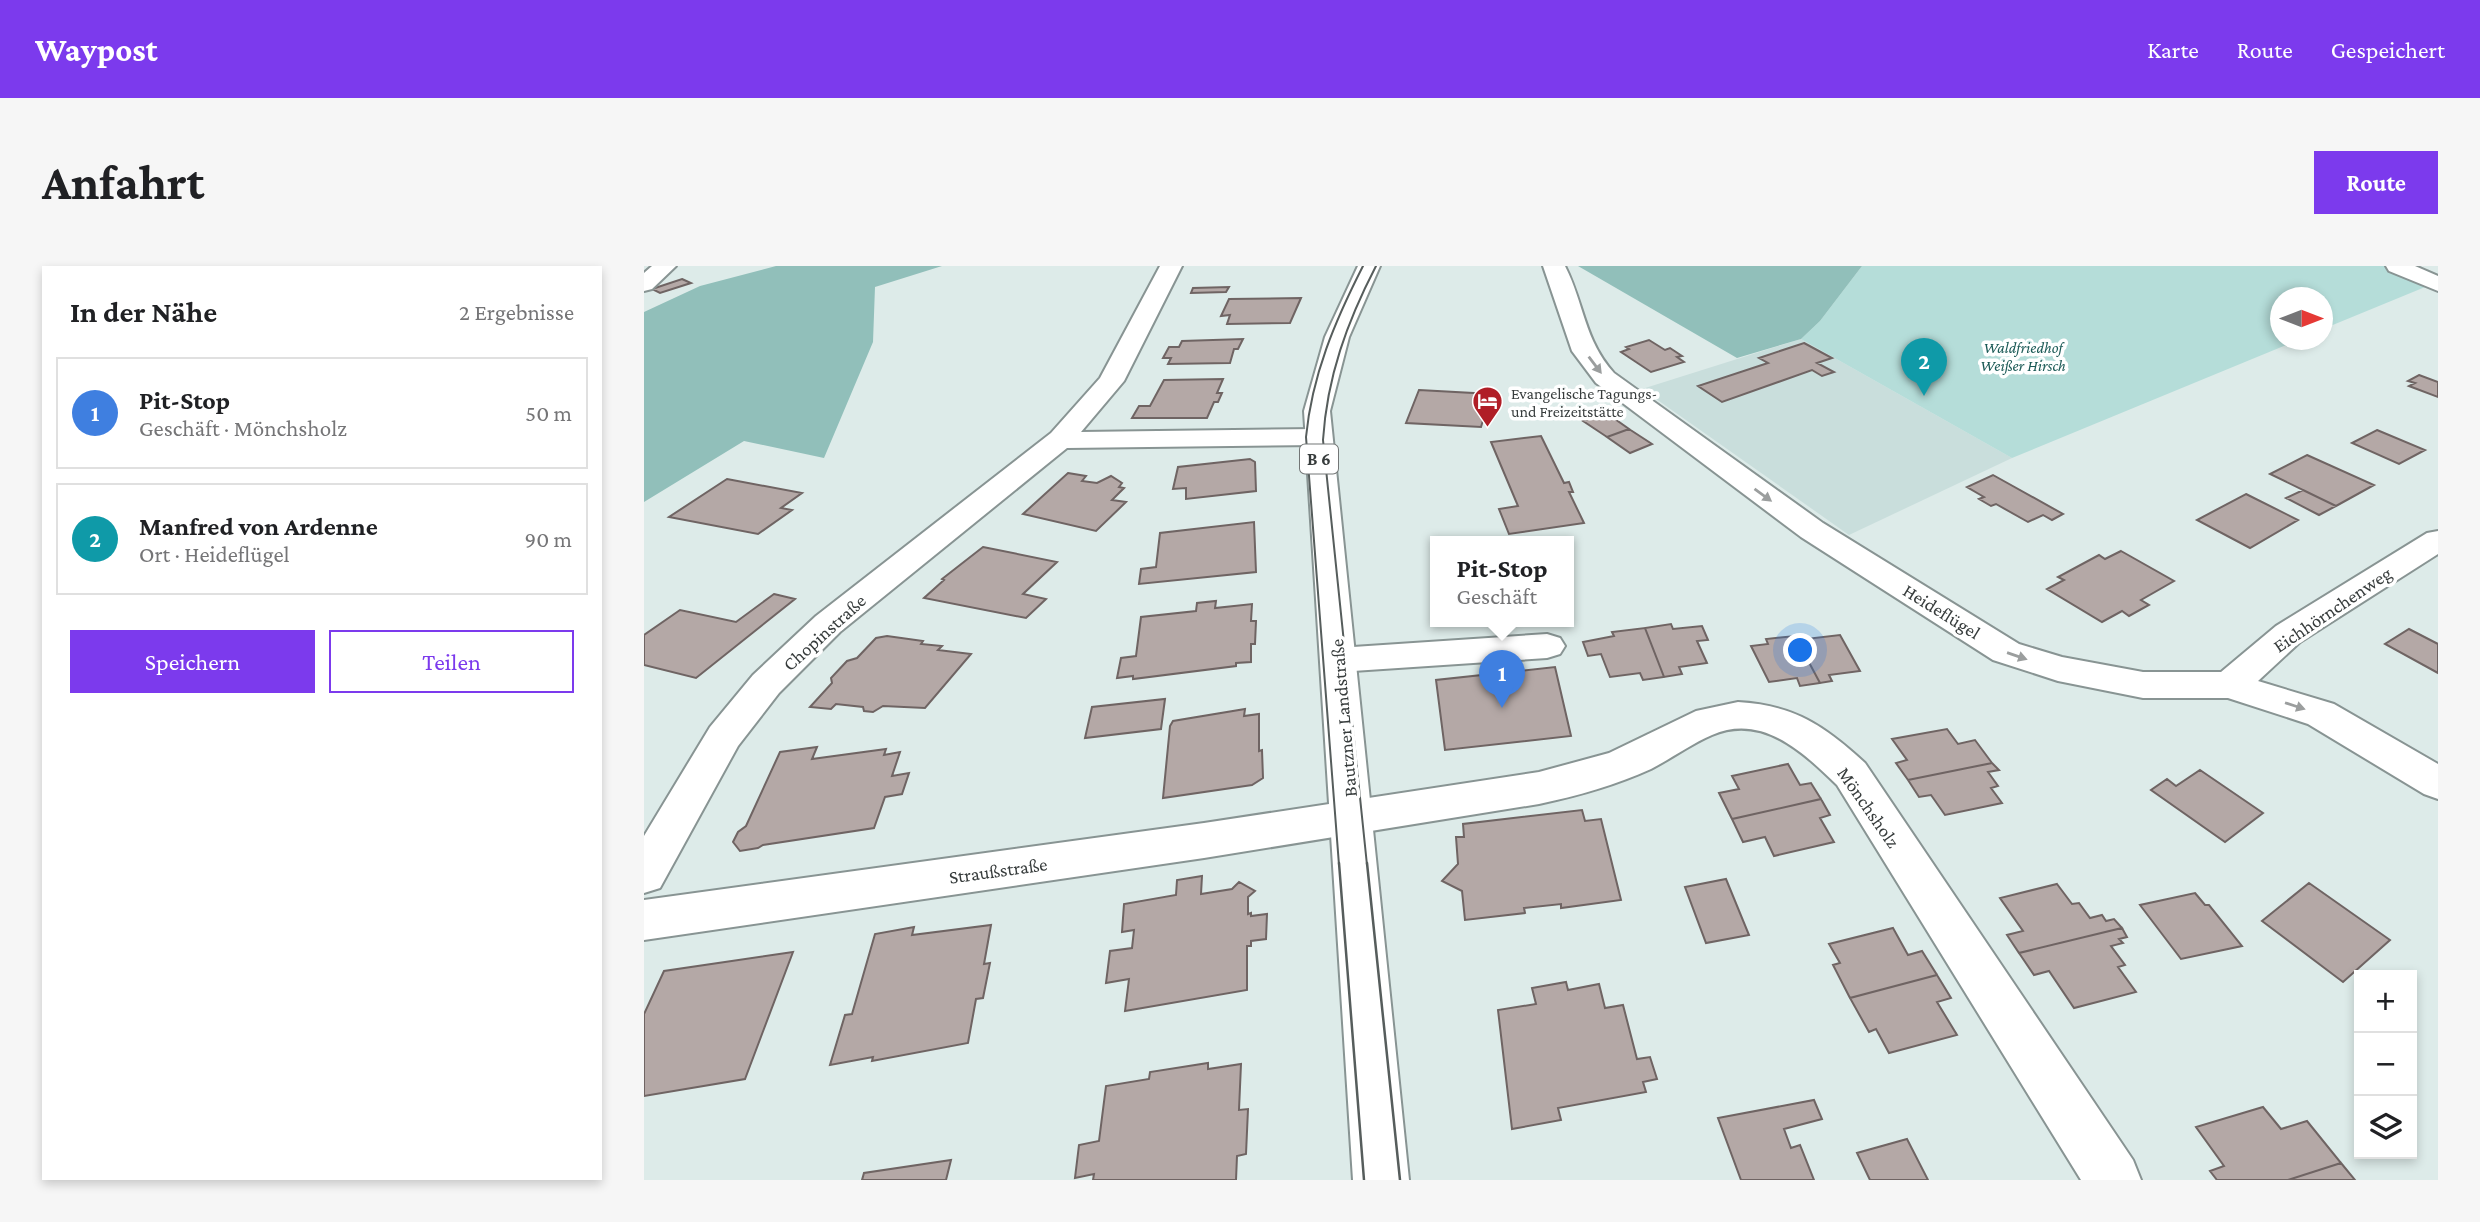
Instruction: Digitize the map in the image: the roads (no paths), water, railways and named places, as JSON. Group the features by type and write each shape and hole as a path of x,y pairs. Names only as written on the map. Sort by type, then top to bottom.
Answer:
{"street":[{"path":"644,284 665,266"},
{"name":"Chopinstraße","path":"644,875 724,737 766,684 828,624 1061,439 1111,381 1171,266"},
{"name":"Bautzner Landstraße","path":"1369,266 1341,324 1329,357 1317,411 1317,437 1381,1180"},
{"name":"Heideflügel","path":"1554,266 1564,284 1584,351 1605,378 1812,530 2006,652 2058,670 2143,685 2230,685 2321,714 2438,783"},
{"path":"2397,266 2438,284"},
{"path":"1061,439 1084,441 1317,437"},
{"name":"Eichhörnchenweg","path":"2230,685 2288,634 2438,540"},
{"path":"1338,660 1547,646"},
{"name":"Mönchsholz","path":"1352,819 1568,783 1635,759 1699,723 1736,716 1771,719 1811,736 1851,774 2113,1180"},
{"name":"Straußstraße","path":"644,920 1352,819"}],"tram line":[{"path":"1339,865 1306,437 1319,370 1343,307 1363,266"},
{"path":"1367,865 1323,440 1329,394 1340,350 1376,266"},
{"path":"1339,863 1364,1180"},
{"path":"1367,863 1400,1180"}],"place":[{"name":"Manfred von Ardenne","path":"1924,396"},
{"name":"Evangelische Tagungs- und Freizeitstätte","path":"1488,429"},
{"name":"Pit-Stop","path":"1502,708"}],"park label":[{"name":"Waldfriedhof Weißer Hirsch","path":"2023,356"}]}
